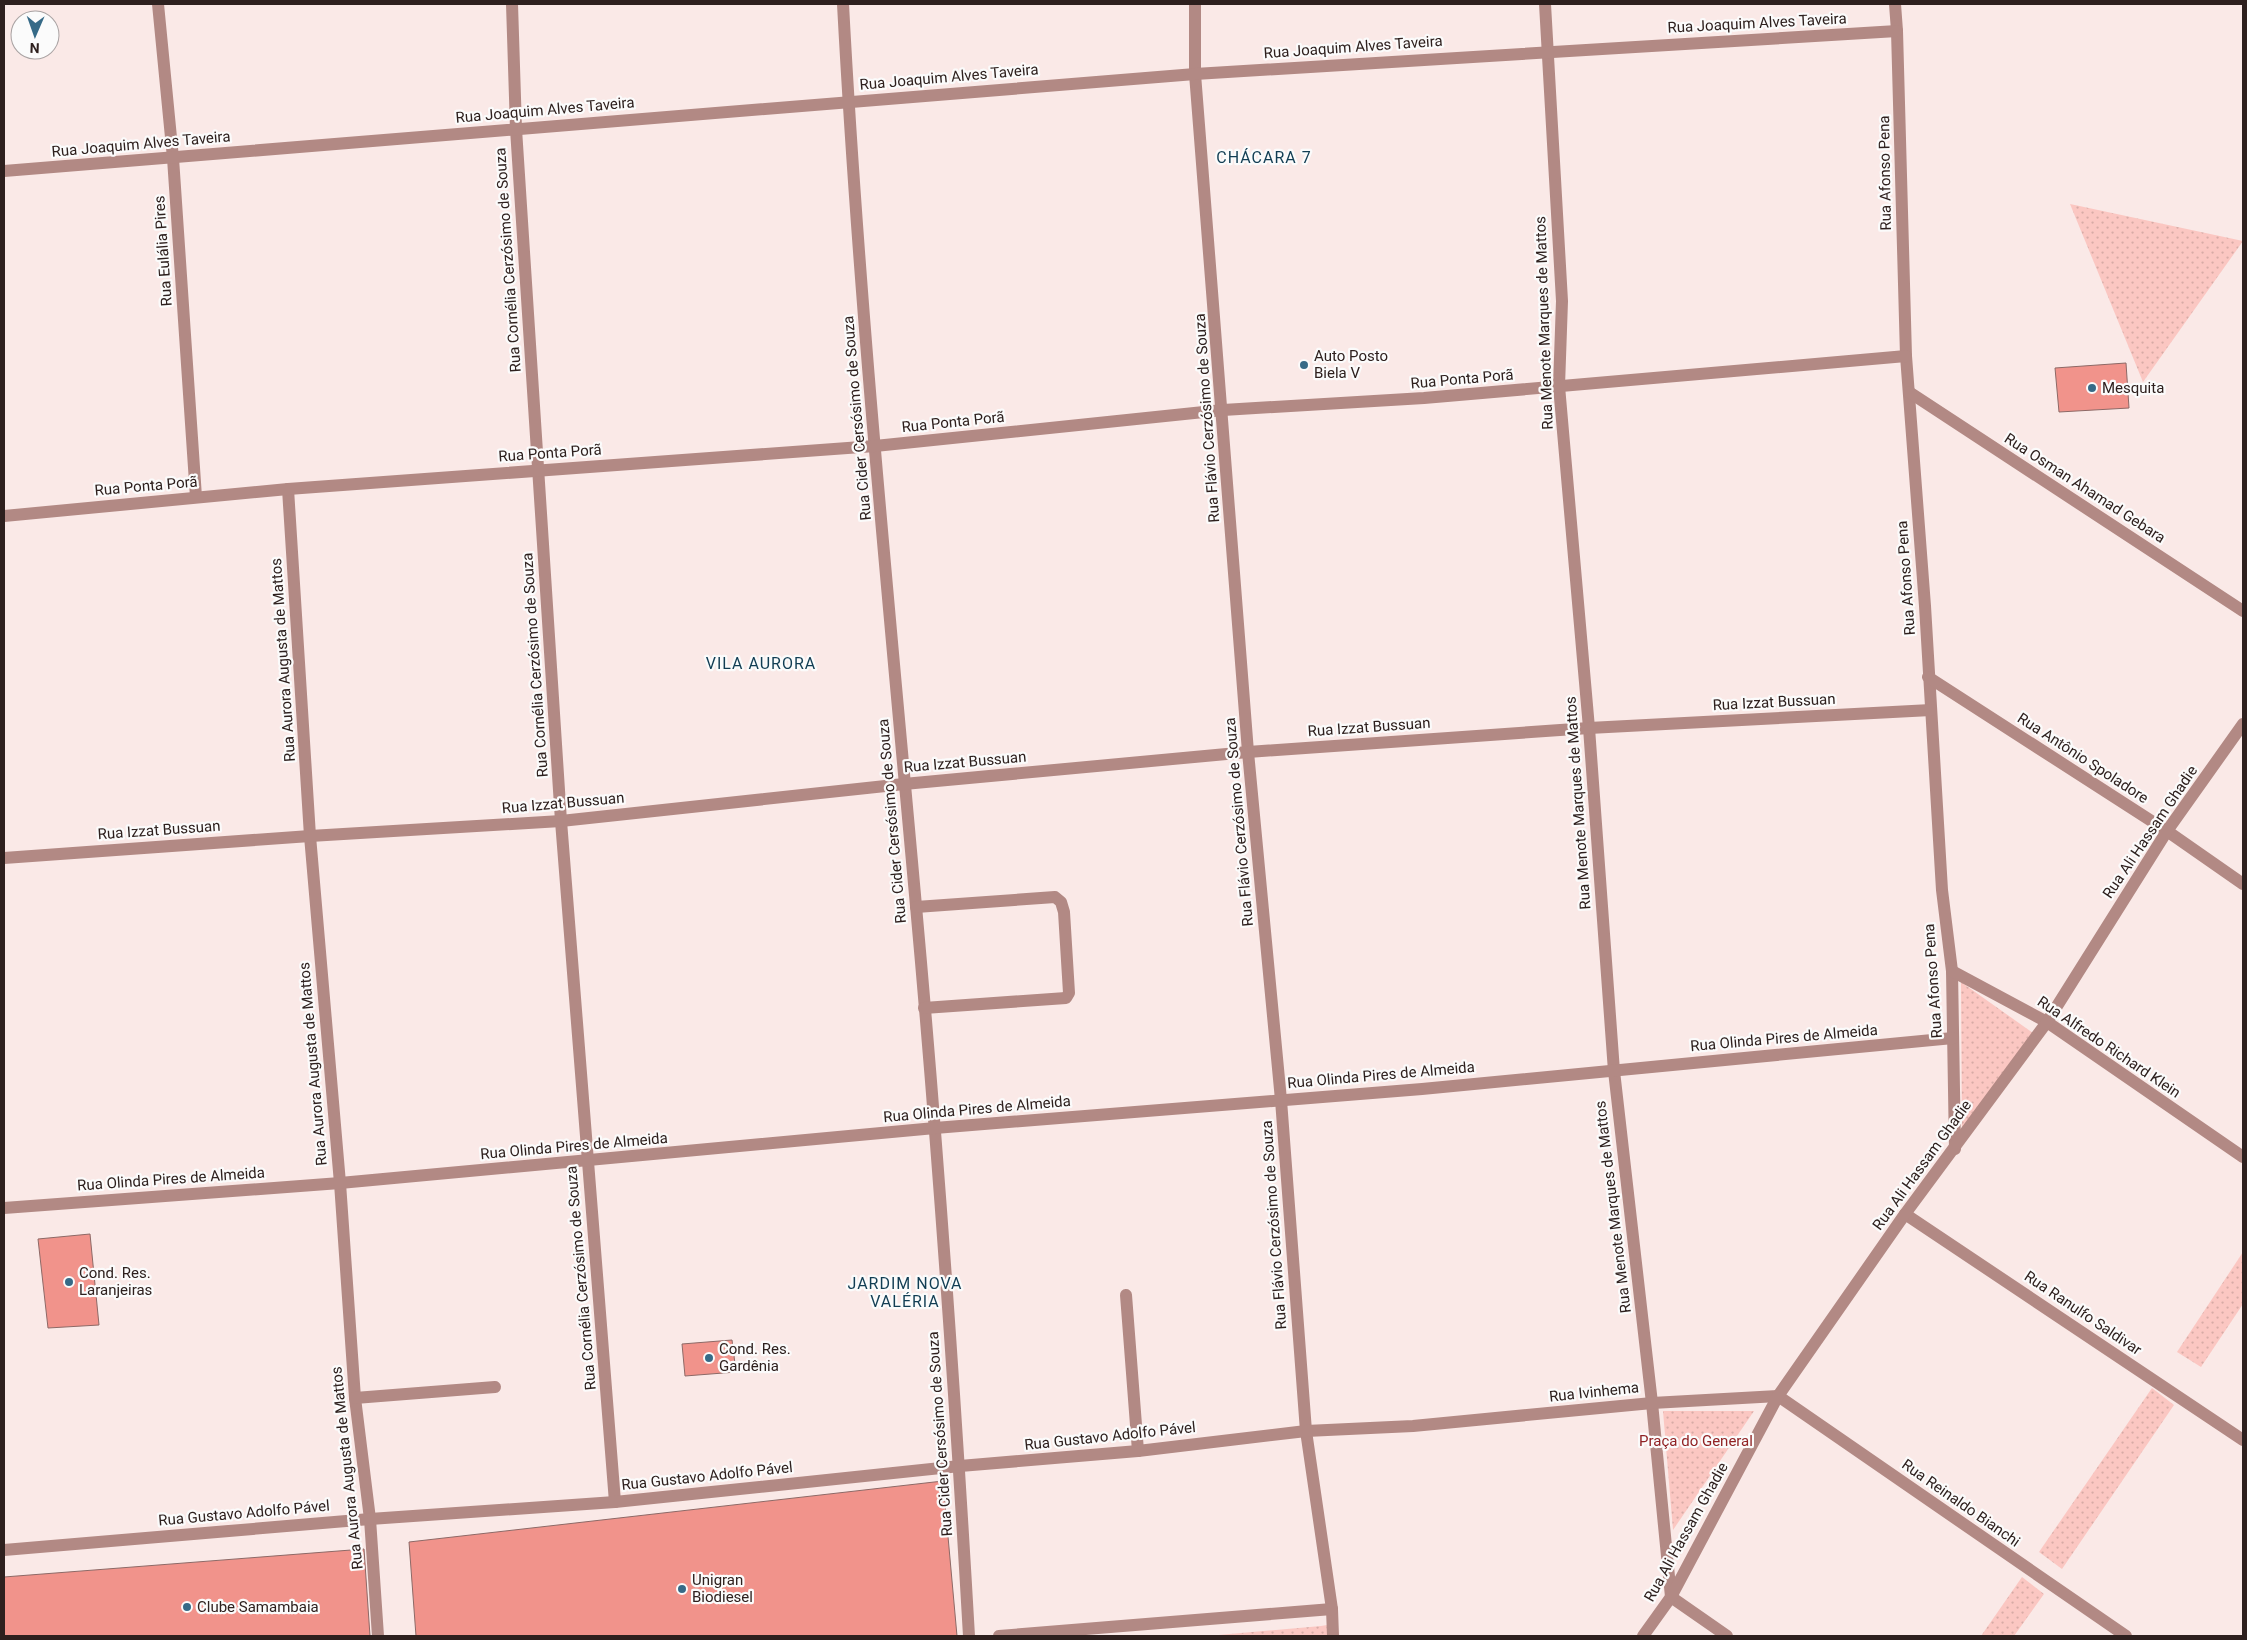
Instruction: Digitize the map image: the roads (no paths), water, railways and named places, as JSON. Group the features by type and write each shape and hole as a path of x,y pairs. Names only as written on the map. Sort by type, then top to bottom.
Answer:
{"street":[{"name":"Rua Eulália Pires","path":"158,4 173,158 196,498"},
{"name":"Rua Cornélia Cerzósimo de Souza","path":"512,4 516,129 561,821 615,1502"},
{"name":"Rua Cider Cersósimo de Souza","path":"843,4 848,101 875,446 935,1128 960,1466 969,1636"},
{"name":"Rua Flávio Cerzósimo de Souza","path":"1194,4 1196,74 1248,752 1281,1100 1306,1431 1332,1609 1333,1636"},
{"name":"Rua Menote Marques de Mattos","path":"1545,4 1562,301 1559,386 1590,728 1614,1071 1652,1402 1671,1597"},
{"name":"Rua Afonso Pena","path":"1895,4 1906,356 1925,606 1942,890 1952,971 1955,1149"},
{"name":"Rua Joaquim Alves Taveira","path":"4,172 848,101 1196,74 1897,31"},
{"name":"Rua Ponta Porã","path":"4,516 288,489 875,446 1223,410 1424,398 1906,356"},
{"name":"Rua Osman Ahamad Gebara","path":"1909,392 2243,611"},
{"name":"Rua Aurora Augusta de Mattos","path":"288,489 310,836 340,1183 355,1398 370,1519 378,1636"},
{"name":"Rua Antônio Spoladore","path":"1928,677 2167,831 2243,884"},
{"name":"Rua Izzat Bussuan","path":"4,858 310,836 561,821 904,784 1248,752 1590,728 1931,710"},
{"name":"Rua Ali Hassam Ghadie","path":"1643,1636 1671,1597 1778,1396 1905,1214 1955,1149 2047,1022 2167,831 2243,724"},
{"path":"916,907 1055,897 1061,902 1064,912 1069,993 1066,998 924,1008"},
{"name":"Rua Alfredo Richard Klein","path":"1952,971 2047,1022 2243,1157"},
{"name":"Rua Olinda Pires de Almeida","path":"4,1208 340,1183 935,1128 1614,1071 1953,1038"},
{"name":"Rua Ranulfo Saldivar","path":"1905,1214 2243,1440"},
{"path":"1126,1296 1138,1451"},
{"path":"355,1398 495,1387"},
{"name":"Rua Ivinhema","path":"1413,1426 1652,1402 1778,1396"},
{"name":"Rua Reinaldo Bianchi","path":"1778,1396 2126,1636"},
{"name":"Rua Gustavo Adolfo Pável","path":"4,1550 370,1519 615,1502 960,1466 1138,1451 1306,1431 1413,1426"},
{"path":"1671,1597 1728,1636"},
{"path":"999,1636 1332,1609"}],"place":[{"name":"Auto Posto Biela V","path":"1304,365"},
{"name":"Mesquita","path":"2092,388"},
{"name":"Cond. Res. Laranjeiras","path":"69,1282"},
{"name":"Cond. Res. Gardênia","path":"709,1358"},
{"name":"Unigran Biodiesel","path":"682,1589"},
{"name":"Clube Samambaia","path":"187,1607"}],"district":[{"name":"CHÁCARA 7","path":"1264,157"},
{"name":"VILA AURORA","path":"761,663"},
{"name":"JARDIM NOVA VALÉRIA","path":"905,1292"}],"park label":[{"name":"Praça do General","path":"1696,1441"}]}
